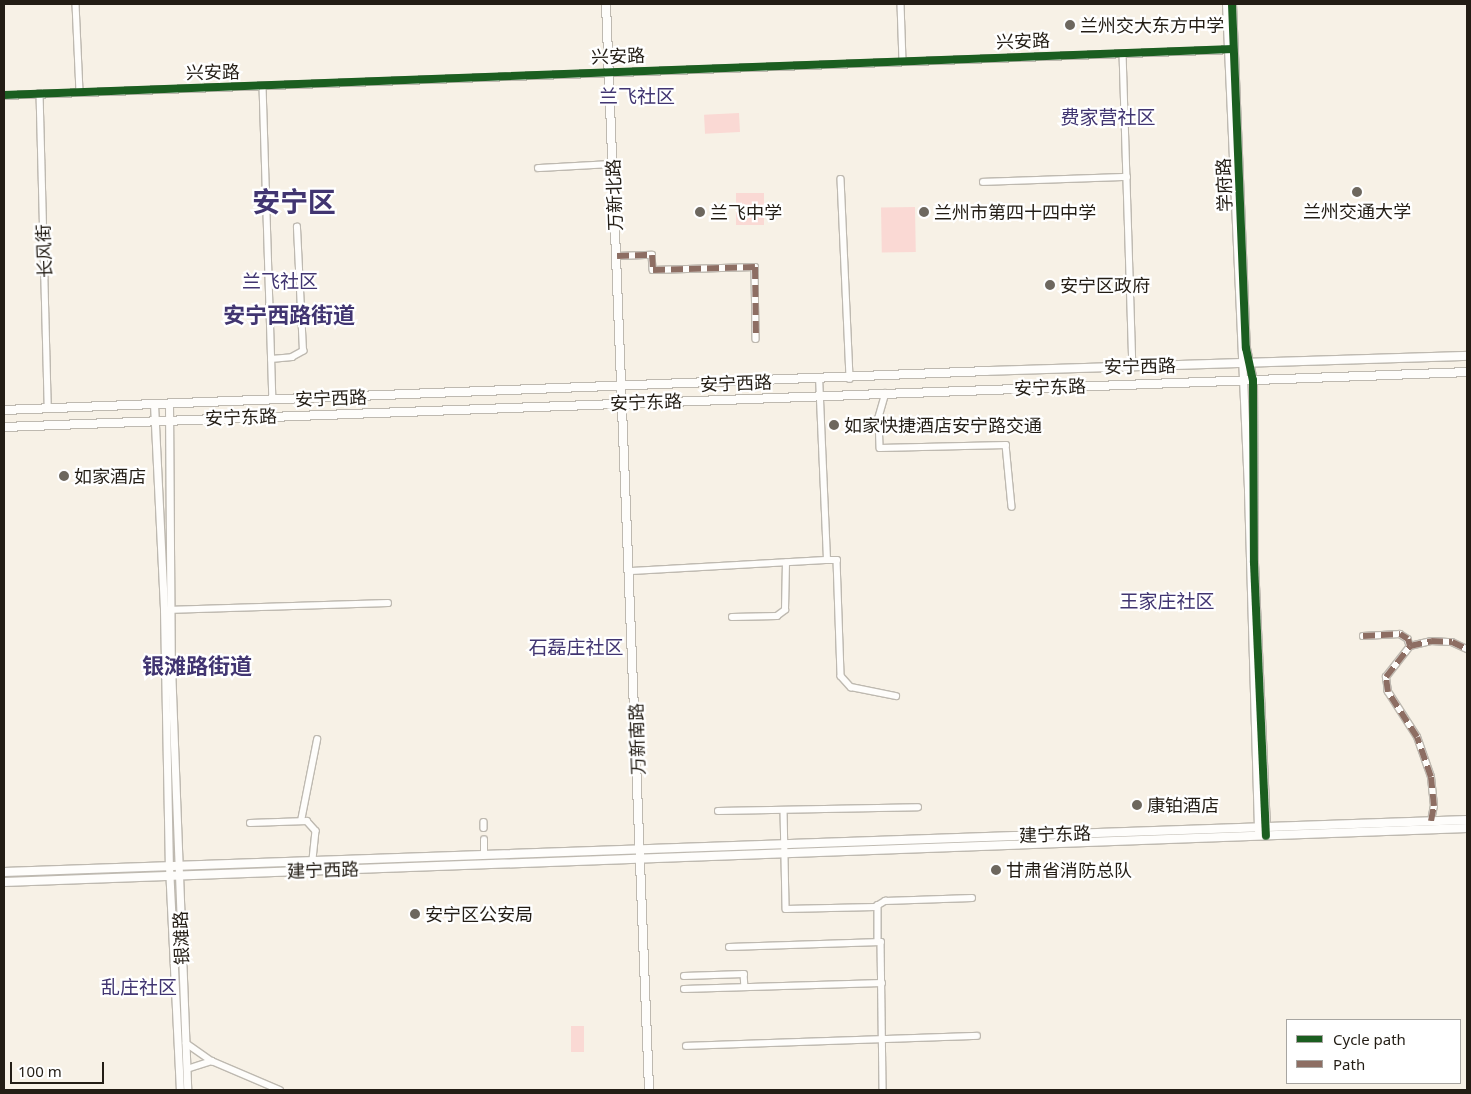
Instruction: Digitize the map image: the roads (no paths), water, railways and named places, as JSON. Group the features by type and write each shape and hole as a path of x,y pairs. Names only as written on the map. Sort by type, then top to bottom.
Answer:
{"main road":[{"name":"万新北路","path":"606,4 621,387"},
{"name":"安宁西路","path":"4,410 850,379 1133,366 1251,364 1467,356"},
{"path":"1281,362 1278,372 1281,378"},
{"name":"安宁东路","path":"4,427 168,419 1467,372"},
{"name":"万新南路","path":"621,387 642,855 649,1090"},
{"path":"196,418 194,409 197,403"},
{"path":"121,421 127,413 122,406"},
{"name":"建宁东路","path":"1262,832 1467,820"},
{"name":"建宁东路","path":"642,855 1262,832 1467,828"},
{"name":"建宁西路","path":"4,872 484,855 642,855"},
{"name":"建宁西路","path":"4,882 642,855"}],"street":[{"path":"76,4 80,91"},
{"path":"901,4 903,60"},
{"name":"学府路","path":"1226,4 1246,348 1253,380 1254,563 1262,832"},
{"name":"学府路","path":"1232,4 1230,49 1241,380 1262,832"},
{"name":"兴安路","path":"4,95 1230,49"},
{"path":"1123,53 1133,366"},
{"path":"263,86 273,400"},
{"name":"长风街","path":"40,93 48,409"},
{"path":"538,168 613,164"},
{"path":"983,182 1127,177"},
{"path":"841,179 850,379"},
{"path":"272,359 292,357 303,351 297,227"},
{"path":"616,256 652,255 653,270 755,267 756,339"},
{"path":"819,380 827,560"},
{"path":"886,393 879,418 880,448 1006,445 1012,507"},
{"path":"154,404 168,610"},
{"path":"168,610 169,404"},
{"path":"630,571 837,560 841,676 851,687 896,696"},
{"path":"732,617 777,616 785,610 786,562"},
{"path":"168,610 388,603"},
{"name":"银滩路","path":"168,610 169,876 180,1090"},
{"name":"银滩路","path":"168,610 188,1090"},
{"path":"1363,636 1400,634 1408,639 1410,646"},
{"path":"1430,821 1434,806 1428,769 1417,738 1388,692 1386,677 1410,646 1431,641 1452,642 1467,648"},
{"path":"301,821 317,740"},
{"path":"718,811 918,807"},
{"path":"784,810 787,850 786,909 878,905 885,901 972,898"},
{"path":"250,823 307,821 316,831 313,862"},
{"path":"484,840 484,855"},
{"path":"878,905 878,942 881,942 883,1090"},
{"path":"729,948 878,942"},
{"path":"684,976 744,974 745,987"},
{"path":"684,989 882,983"},
{"path":"686,1046 977,1036"},
{"path":"186,1043 212,1061 280,1090"},
{"path":"187,1069 212,1061"}],"place":[{"name":"兰州交大东方中学","path":"1070,25"},
{"name":"兰州交通大学","path":"1357,192"},
{"name":"兰飞中学","path":"700,212"},
{"name":"兰州市第四十四中学","path":"924,212"},
{"name":"安宁区政府","path":"1050,285"},
{"name":"如家快捷酒店安宁路交通","path":"834,425"},
{"name":"如家酒店","path":"64,476"},
{"name":"康铂酒店","path":"1137,805"},
{"name":"甘肃省消防总队","path":"996,870"},
{"name":"安宁区公安局","path":"415,914"}],"district":[{"name":"兰飞社区","path":"637,97"},
{"name":"费家营社区","path":"1108,118"},
{"name":"安宁区","path":"294,201"},
{"name":"兰飞社区","path":"280,282"},
{"name":"安宁西路街道","path":"289,315"},
{"name":"王家庄社区","path":"1167,602"},
{"name":"石磊庄社区","path":"576,648"},
{"name":"银滩路街道","path":"197,666"},
{"name":"乱庄社区","path":"139,988"}]}
